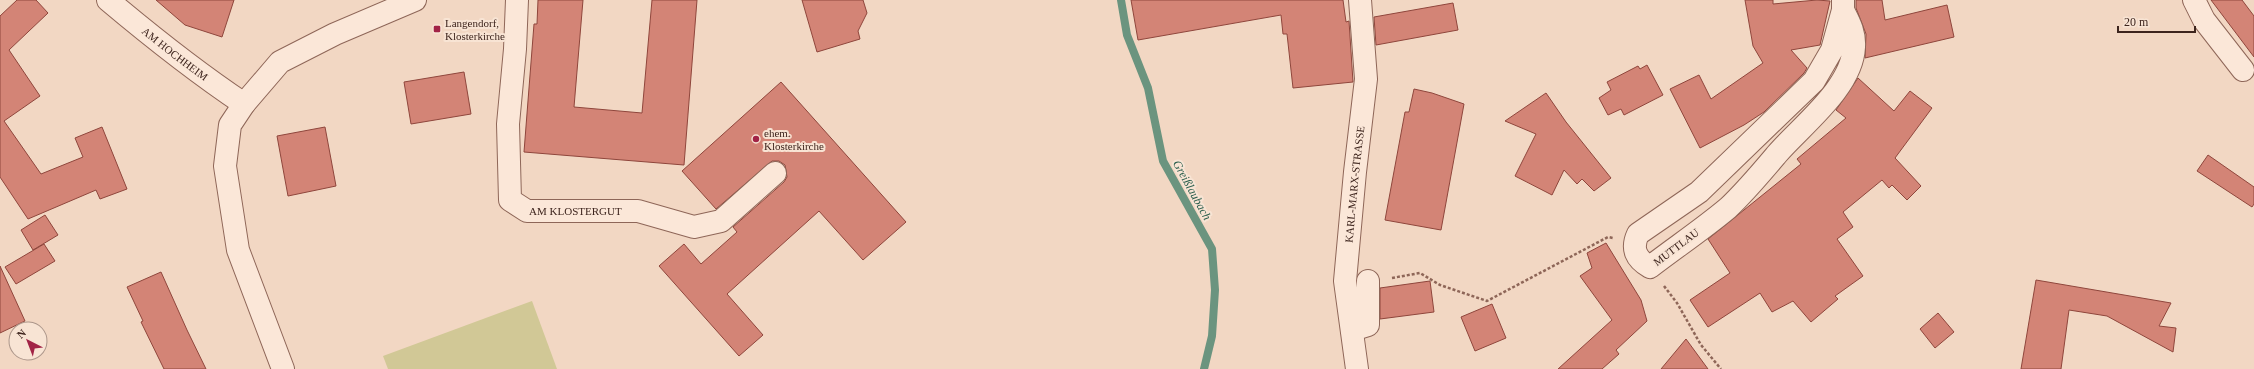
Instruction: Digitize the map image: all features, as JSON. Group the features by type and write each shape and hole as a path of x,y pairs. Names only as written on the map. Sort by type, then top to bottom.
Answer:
{"street":[{"name":"AM HOCHHEIM","path":"108,0 157,41 210,82 244,104"},
{"path":"283,369 238,250 225,166 230,126 244,104 280,62 336,34 416,0"},
{"name":"AM KLOSTERGUT","path":"517,0 516,49 508,124 510,200 527,212 638,211 694,227 721,221 775,173"},
{"name":"KARL-MARX-STRASSE","path":"1357,369 1345,281 1355,172 1366,79 1360,0"},
{"path":"2194,0 2211,31 2243,70"},
{"name":"MUTTLAU","path":"1843,5 1854,30 1854,48 1850,66 1839,85 1822,107 1778,154 1756,181 1727,209 1650,267 1642,262 1635,252 1635,242 1644,228 1699,192 1814,82 1832,50 1843,5"},
{"path":"1352,330 1368,325 1368,281"}],"path":[{"path":"1368,281 1420,273 1440,285 1487,301 1608,237 1635,242"},
{"path":"1650,267 1676,303 1701,345 1721,369"}],"shaded area":[{"path":"532,301 557,369 388,369 383,356"}],"building":[{"path":"17,0 36,0 48,13 9,50 40,96 4,121 41,174 83,157 75,138 102,127 127,189 100,199 96,190 28,219 0,177 0,16"},
{"path":"156,0 234,0 222,37 185,25"},
{"path":"538,0 583,0 574,107 642,113 652,0 697,0 684,165 524,152 534,24 537,24"},
{"path":"802,0 863,0 867,13 858,31 860,39 817,52"},
{"path":"1131,0 1343,0 1346,22 1349,21 1353,82 1293,88 1287,34 1283,34 1281,15 1138,40"},
{"path":"1745,0 1773,0 1773,4 1817,0 1830,1 1820,45 1791,50 1807,68 1804,73 1764,112 1744,125 1700,148 1670,89 1699,75 1711,99 1763,63 1753,46"},
{"path":"1856,0 1882,0 1885,20 1947,5 1954,37 1865,58 1866,34 1856,8"},
{"path":"2211,0 2242,0 2254,16 2254,57"},
{"path":"1453,3 1458,30 1376,45 1374,17"},
{"path":"1647,65 1663,95 1624,115 1621,109 1608,115 1599,98 1611,90 1607,82 1638,66 1640,69"},
{"path":"464,72 471,114 411,124 404,82"},
{"path":"1858,78 1894,111 1910,91 1932,108 1895,158 1921,186 1907,200 1892,185 1889,188 1882,180 1843,212 1853,227 1837,239 1863,276 1835,296 1838,299 1811,322 1793,301 1772,312 1760,293 1708,327 1690,300 1730,273 1708,239 1801,164 1797,159 1846,118 1836,110"},
{"path":"781,82 906,222 863,260 819,211 727,294 763,335 739,356 659,266 684,244 701,264 737,232 733,227 784,182 787,177 785,165 779,161 772,161 716,209 682,171"},
{"path":"1414,89 1432,93 1464,104 1441,230 1385,220 1405,112 1409,112"},
{"path":"1546,93 1566,122 1611,178 1594,191 1582,179 1577,184 1564,170 1552,195 1515,176 1536,134 1505,121"},
{"path":"325,127 336,186 288,196 277,136"},
{"path":"2208,155 2254,187 2254,204 2252,207 2197,171"},
{"path":"45,215 58,235 33,250 21,230"},
{"path":"1606,243 1641,300 1647,321 1616,350 1619,354 1602,369 1558,369 1612,320 1580,276 1592,268 1587,253"},
{"path":"44,244 55,261 16,284 5,267"},
{"path":"0,266 25,321 8,321 8,329 0,333"},
{"path":"161,272 206,369 164,369 141,322 143,321 127,287"},
{"path":"2036,280 2171,303 2159,326 2176,328 2173,352 2107,316 2069,310 2061,369 2021,369"},
{"path":"1430,281 1434,312 1380,319 1380,288"},
{"path":"1492,304 1506,338 1475,351 1461,317"},
{"path":"1938,313 1954,332 1935,348 1920,329"},
{"path":"1686,339 1708,369 1661,369"}],"waterway":[{"name":"Greißlaubach","path":"1121,0 1127,35 1148,88 1163,161 1212,249 1215,290 1212,336 1204,369"}],"place":[{"name":"Langendorf, Klosterkirche","path":"437,29"},
{"name":"ehem. Klosterkirche","path":"756,139"}]}
